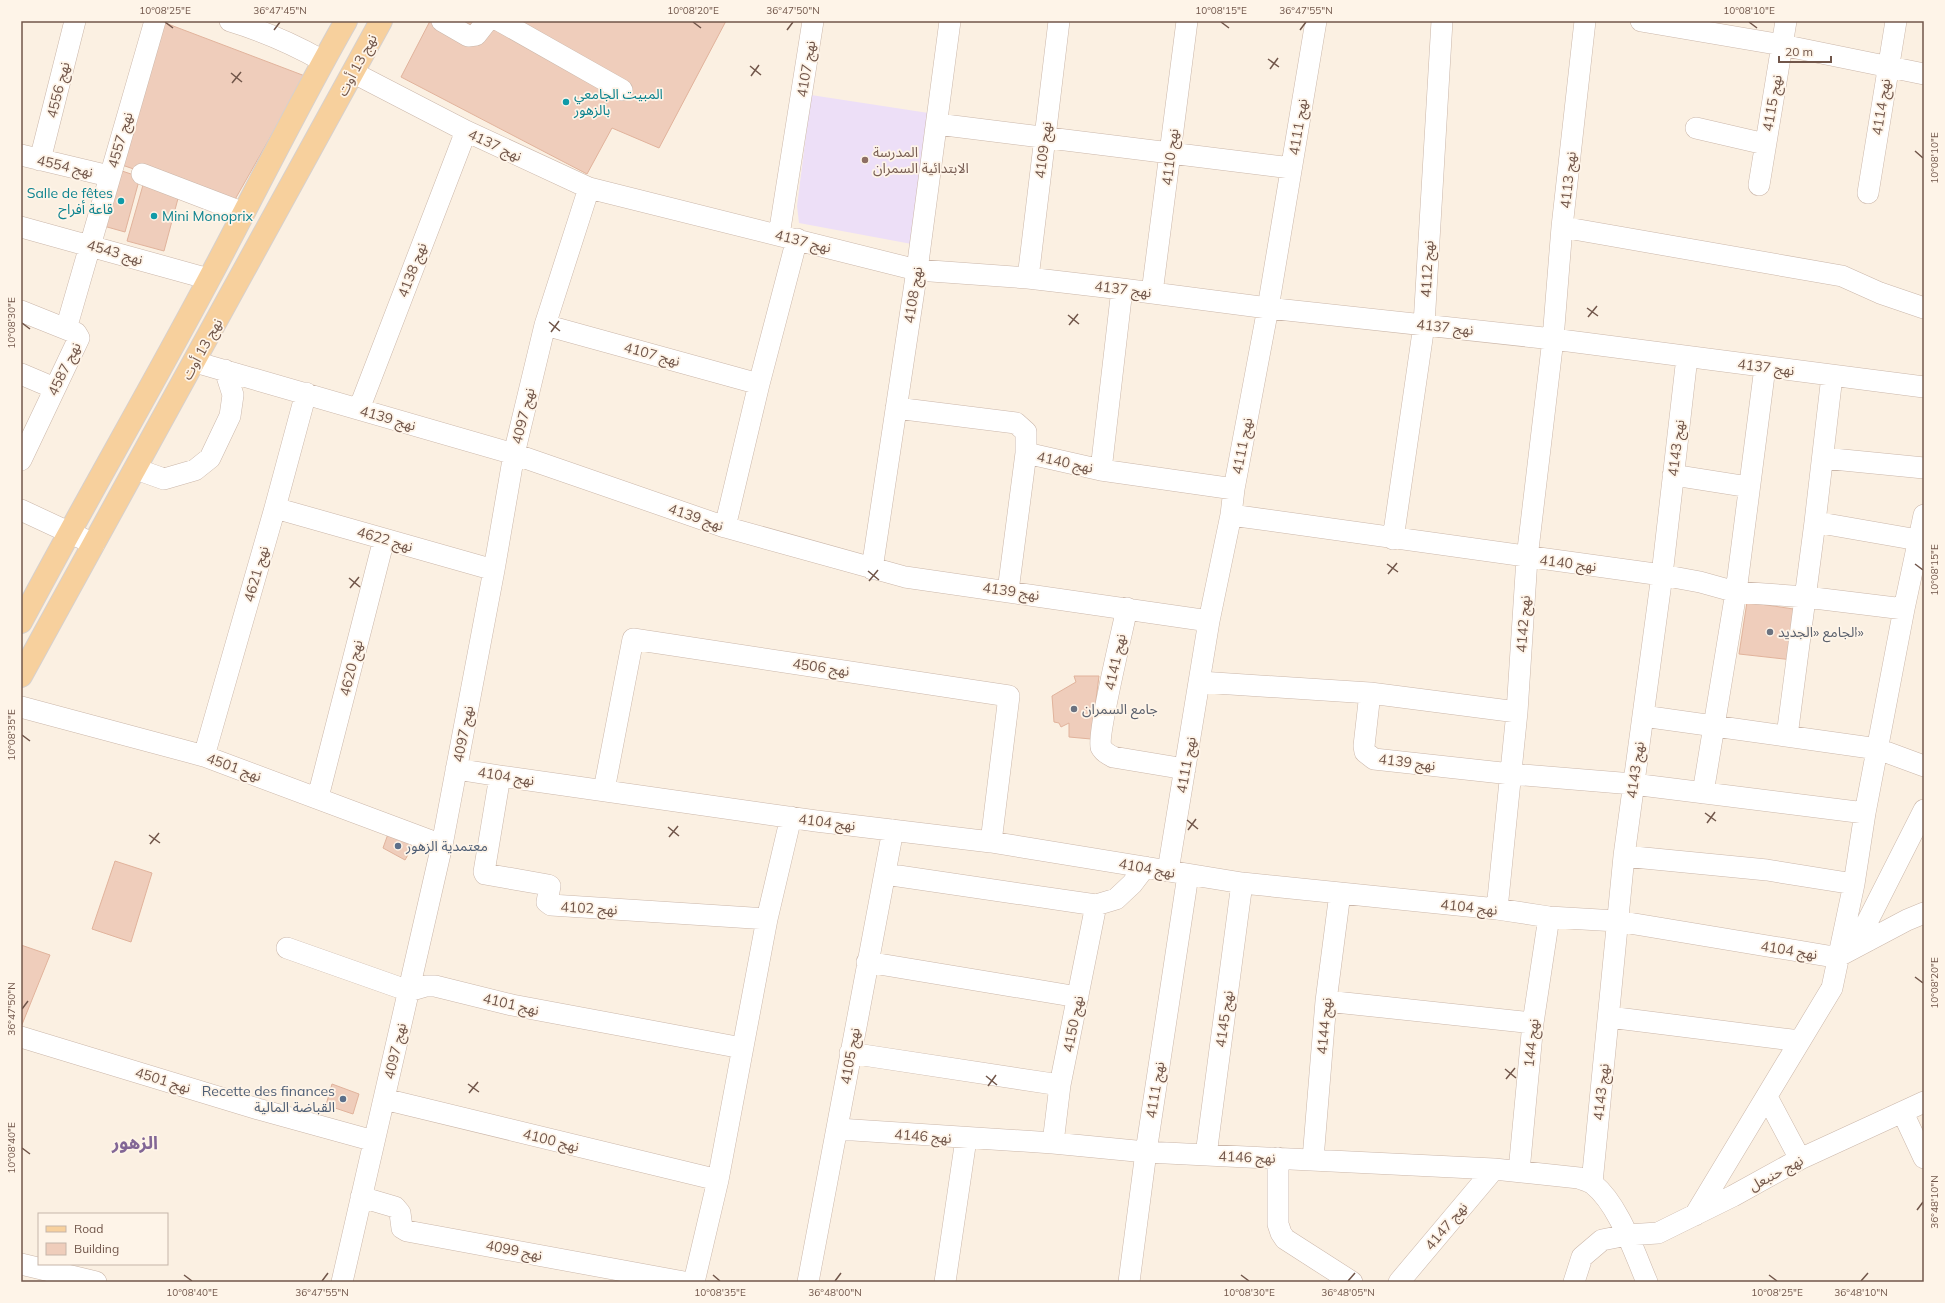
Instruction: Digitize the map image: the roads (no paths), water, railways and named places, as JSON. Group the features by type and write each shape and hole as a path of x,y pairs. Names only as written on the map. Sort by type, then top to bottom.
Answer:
{"main road":[{"name":"نهج 13 أوت","path":"21,622 68,532 209,279 323,61 346,21"},
{"name":"نهج 13 أوت","path":"21,676 354,73 381,21"}],"street":[{"name":"نهج 4556","path":"31,158 75,21"},
{"name":"نهج 4557","path":"66,329 155,21"},
{"path":"230,21 258,30 299,47 323,61"},
{"path":"442,21 468,36 476,35 486,21"},
{"path":"500,21 622,90"},
{"name":"نهج 4107","path":"725,527 759,384 788,237 813,21"},
{"name":"نهج 4108","path":"872,569 917,270 950,21"},
{"name":"نهج 4109","path":"1028,278 1058,21"},
{"name":"نهج 4110","path":"1152,293 1187,21"},
{"name":"نهج 4111","path":"1168,871 1209,620 1232,515 1234,489 1268,308 1316,21"},
{"name":"نهج 4112","path":"1393,539 1424,325 1442,21"},
{"name":"نهج 4113","path":"1553,339 1562,227 1585,21"},
{"path":"1641,21 1782,45 1924,74"},
{"name":"نهج 4115","path":"1759,185 1786,21"},
{"name":"نهج 4114","path":"1868,193 1896,21"},
{"name":"نهج 4137","path":"354,73 466,131 589,188 917,270 1028,278 1268,308 1553,339 1832,376 1924,386"},
{"path":"937,124 1291,168"},
{"path":"1696,128 1765,144"},
{"name":"نهج 4138","path":"359,409 466,131"},
{"name":"نهج 4554","path":"31,158 110,176"},
{"path":"142,174 244,212"},
{"name":"نهج 4097","path":"342,1282 442,845 494,570 514,454 545,325 589,188"},
{"name":"نهج 4543","path":"21,227 90,244 209,279"},
{"path":"1562,227 1842,276 1880,294 1924,308"},
{"path":"1101,470 1122,289"},
{"name":"نهج 4587","path":"21,311 78,335 78,343 54,388 21,460"},
{"name":"نهج 4107","path":"545,325 759,384"},
{"name":"نهج 4142","path":"1497,909 1517,712 1527,558 1553,339"},
{"name":"نهج 4143","path":"1592,1183 1624,856 1662,575 1687,357"},
{"name":"نهج 4139","path":"195,362 514,454 725,527 872,569 904,577 1209,620"},
{"path":"1703,793 1736,592 1765,367"},
{"path":"136,469 164,479 194,470 210,458 230,416 233,395 225,370"},
{"path":"21,374 54,388"},
{"path":"1787,736 1806,597 1832,376"},
{"name":"نهج 4621","path":"204,756 275,508 306,393"},
{"name":"نهج 4140","path":"896,408 1016,424 1026,432 1026,454 1101,470 1234,489"},
{"path":"1008,591 1026,454"},
{"path":"1823,458 1924,468"},
{"path":"1673,475 1749,486"},
{"name":"نهج 4622","path":"275,508 494,570"},
{"path":"21,510 94,544"},
{"name":"نهج 4140","path":"1232,515 1527,558 1662,575 1700,582 1736,592 1806,597 1904,609"},
{"path":"1847,952 1854,884 1865,814 1904,609 1924,515"},
{"path":"1815,522 1918,540"},
{"name":"نهج 4620","path":"318,797 384,539"},
{"name":"نهج 4141","path":"1127,608 1100,738 1101,746 1105,753 1113,756 1185,769"},
{"name":"نهج 4506","path":"604,790 633,639 1009,696 991,842"},
{"path":"1200,682 1370,693 1517,712"},
{"name":"نهج 4139","path":"1370,693 1364,746 1365,752 1369,757 1374,759 1511,774"},
{"name":"نهج 4501","path":"21,707 204,756 318,797 442,845"},
{"path":"1643,716 1878,749 1924,766"},
{"name":"نهج 4104","path":"456,768 500,776 791,817 991,842 1242,883 1497,909 1549,917 1617,921 1828,956 1847,952"},
{"path":"1511,774 1633,784 1865,814"},
{"name":"نهج 4102","path":"500,776 485,865 486,874 548,885 550,886 547,902 551,906 767,919"},
{"path":"1695,1215 1832,988 1847,952 1924,810"},
{"path":"694,1282 718,1180 767,919 791,817"},
{"name":"نهج 4105","path":"808,1282 838,1129 850,1053 893,830"},
{"path":"1624,856 1767,870 1854,884"},
{"path":"885,874 1096,905 1116,899 1132,884 1145,867"},
{"name":"نهج 4111","path":"1129,1282 1146,1152 1188,875"},
{"name":"نهج 4145","path":"1206,1155 1242,883"},
{"name":"نهج 4144","path":"1312,1159 1326,1001 1340,893"},
{"name":"نهج 4150","path":"1053,1143 1060,1085 1096,905"},
{"path":"1847,952 1907,920 1924,914"},
{"name":"نهج 144","path":"1519,1171 1533,1023 1549,917"},
{"path":"286,948 409,991"},
{"path":"867,962 1078,997"},
{"name":"نهج 4101","path":"409,991 426,986 435,986 512,1005 742,1048"},
{"path":"1326,1001 1533,1023"},
{"path":"1608,1017 1800,1041"},
{"name":"نهج 4501","path":"21,1037 258,1109 374,1141"},
{"path":"850,1053 1060,1085"},
{"path":"1767,1096 1800,1159"},
{"name":"نهج 4100","path":"384,1099 718,1180"},
{"name":"نهج حنبعل","path":"1574,1282 1582,1257 1602,1240 1627,1235 1658,1233 1800,1159 1903,1113 1924,1102"},
{"path":"1903,1113 1924,1158"},
{"name":"نهج 4146","path":"838,1129 966,1139 1053,1143 1146,1152 1494,1169 1579,1178 1592,1183"},
{"path":"945,1282 966,1139"},
{"path":"1278,1158 1278,1224 1281,1233 1299,1249 1352,1282"},
{"name":"نهج 4147","path":"1399,1282 1494,1169"},
{"path":"1592,1183 1602,1193 1615,1212 1627,1235 1647,1282"},
{"name":"نهج 4099","path":"361,1197 395,1207 400,1213 402,1228 407,1231 684,1282"},
{"path":"21,1264 96,1282"}],"place":[{"name":"المبيت الجامعي بالزهور","path":"566,102"},
{"name":"المدرسة الابتدائية السمران","path":"865,160"},
{"name":"Salle de fêtes قاعة أفراح","path":"121,201"},
{"name":"Mini Monoprix","path":"154,216"},
{"name":"الجامع «الجديد»","path":"1770,632"},
{"name":"جامع السمران","path":"1074,709"},
{"name":"معتمدية الزهور","path":"398,846"},
{"name":"Recette des finances القباضة المالية","path":"343,1099"}],"district":[{"name":"الزهور","path":"135,1142"}]}
